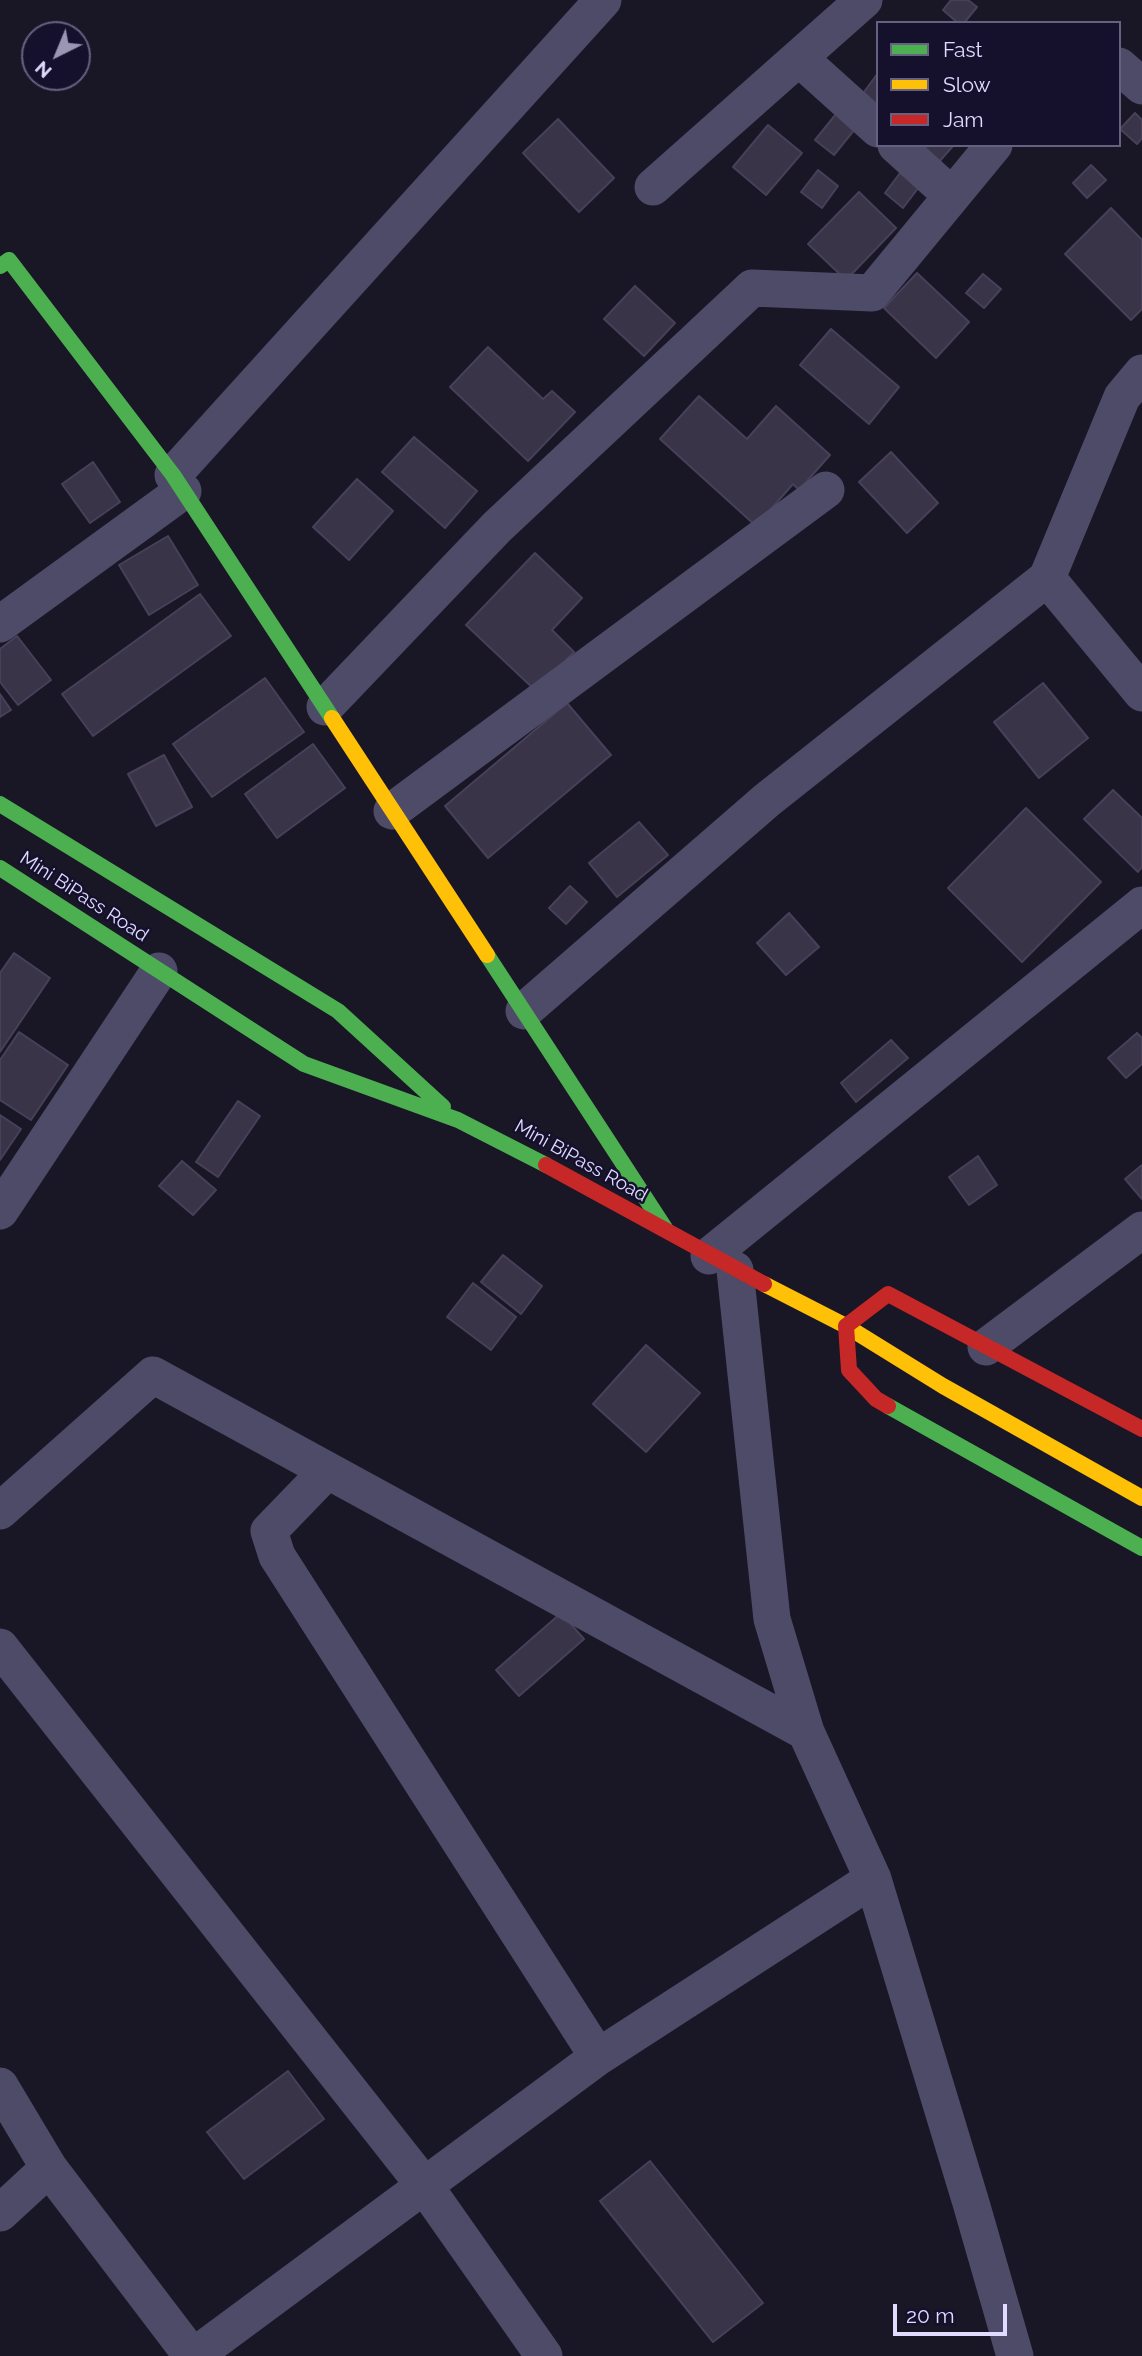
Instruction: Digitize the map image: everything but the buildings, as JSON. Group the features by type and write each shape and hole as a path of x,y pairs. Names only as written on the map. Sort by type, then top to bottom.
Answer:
{"street":[{"path":"0,624 178,483 603,0"},
{"path":"653,187 864,0"},
{"path":"799,58 876,127"},
{"path":"1121,67 1142,86"},
{"path":"898,147 951,195"},
{"path":"325,707 497,527 752,288 872,293 992,147"},
{"path":"3,257 178,483 668,1233"},
{"path":"524,1011 767,800 1047,578 1122,397 1142,373"},
{"path":"392,811 826,490"},
{"path":"1047,578 1142,693"},
{"path":"0,804 338,1011 458,1120"},
{"name":"Mini BiPass Road","path":"0,868 304,1064 458,1120 525,1153 722,1263 845,1326 943,1386 1142,1497"},
{"path":"1015,2356 873,1879 806,1732 772,1619 722,1263 1142,905"},
{"path":"0,1211 159,971"},
{"path":"986,1347 1142,1230"},
{"path":"1142,1429 888,1294 845,1326 849,1370 876,1399 1142,1548"},
{"path":"0,1511 153,1375 806,1732"},
{"path":"327,1471 269,1531 277,1556 598,2057"},
{"path":"0,1647 424,2185 544,2356"},
{"path":"0,2086 50,2168 193,2356 598,2057 873,1879"},
{"path":"0,2213 50,2168"}],"traffic: fast":[{"path":"0,266 9,260 173,475 332,718"},
{"path":"0,804 338,1011 443,1107"},
{"path":"0,868 304,1064 458,1120 546,1165"},
{"path":"487,955 665,1228"},
{"path":"888,1406 1142,1548"}],"traffic: slow":[{"path":"332,718 487,955"},
{"path":"764,1284 846,1326 943,1386 1142,1498"}],"traffic: jam":[{"path":"546,1165 764,1284"},
{"path":"888,1406 876,1399 849,1370 846,1326 888,1294 1142,1429"}]}
